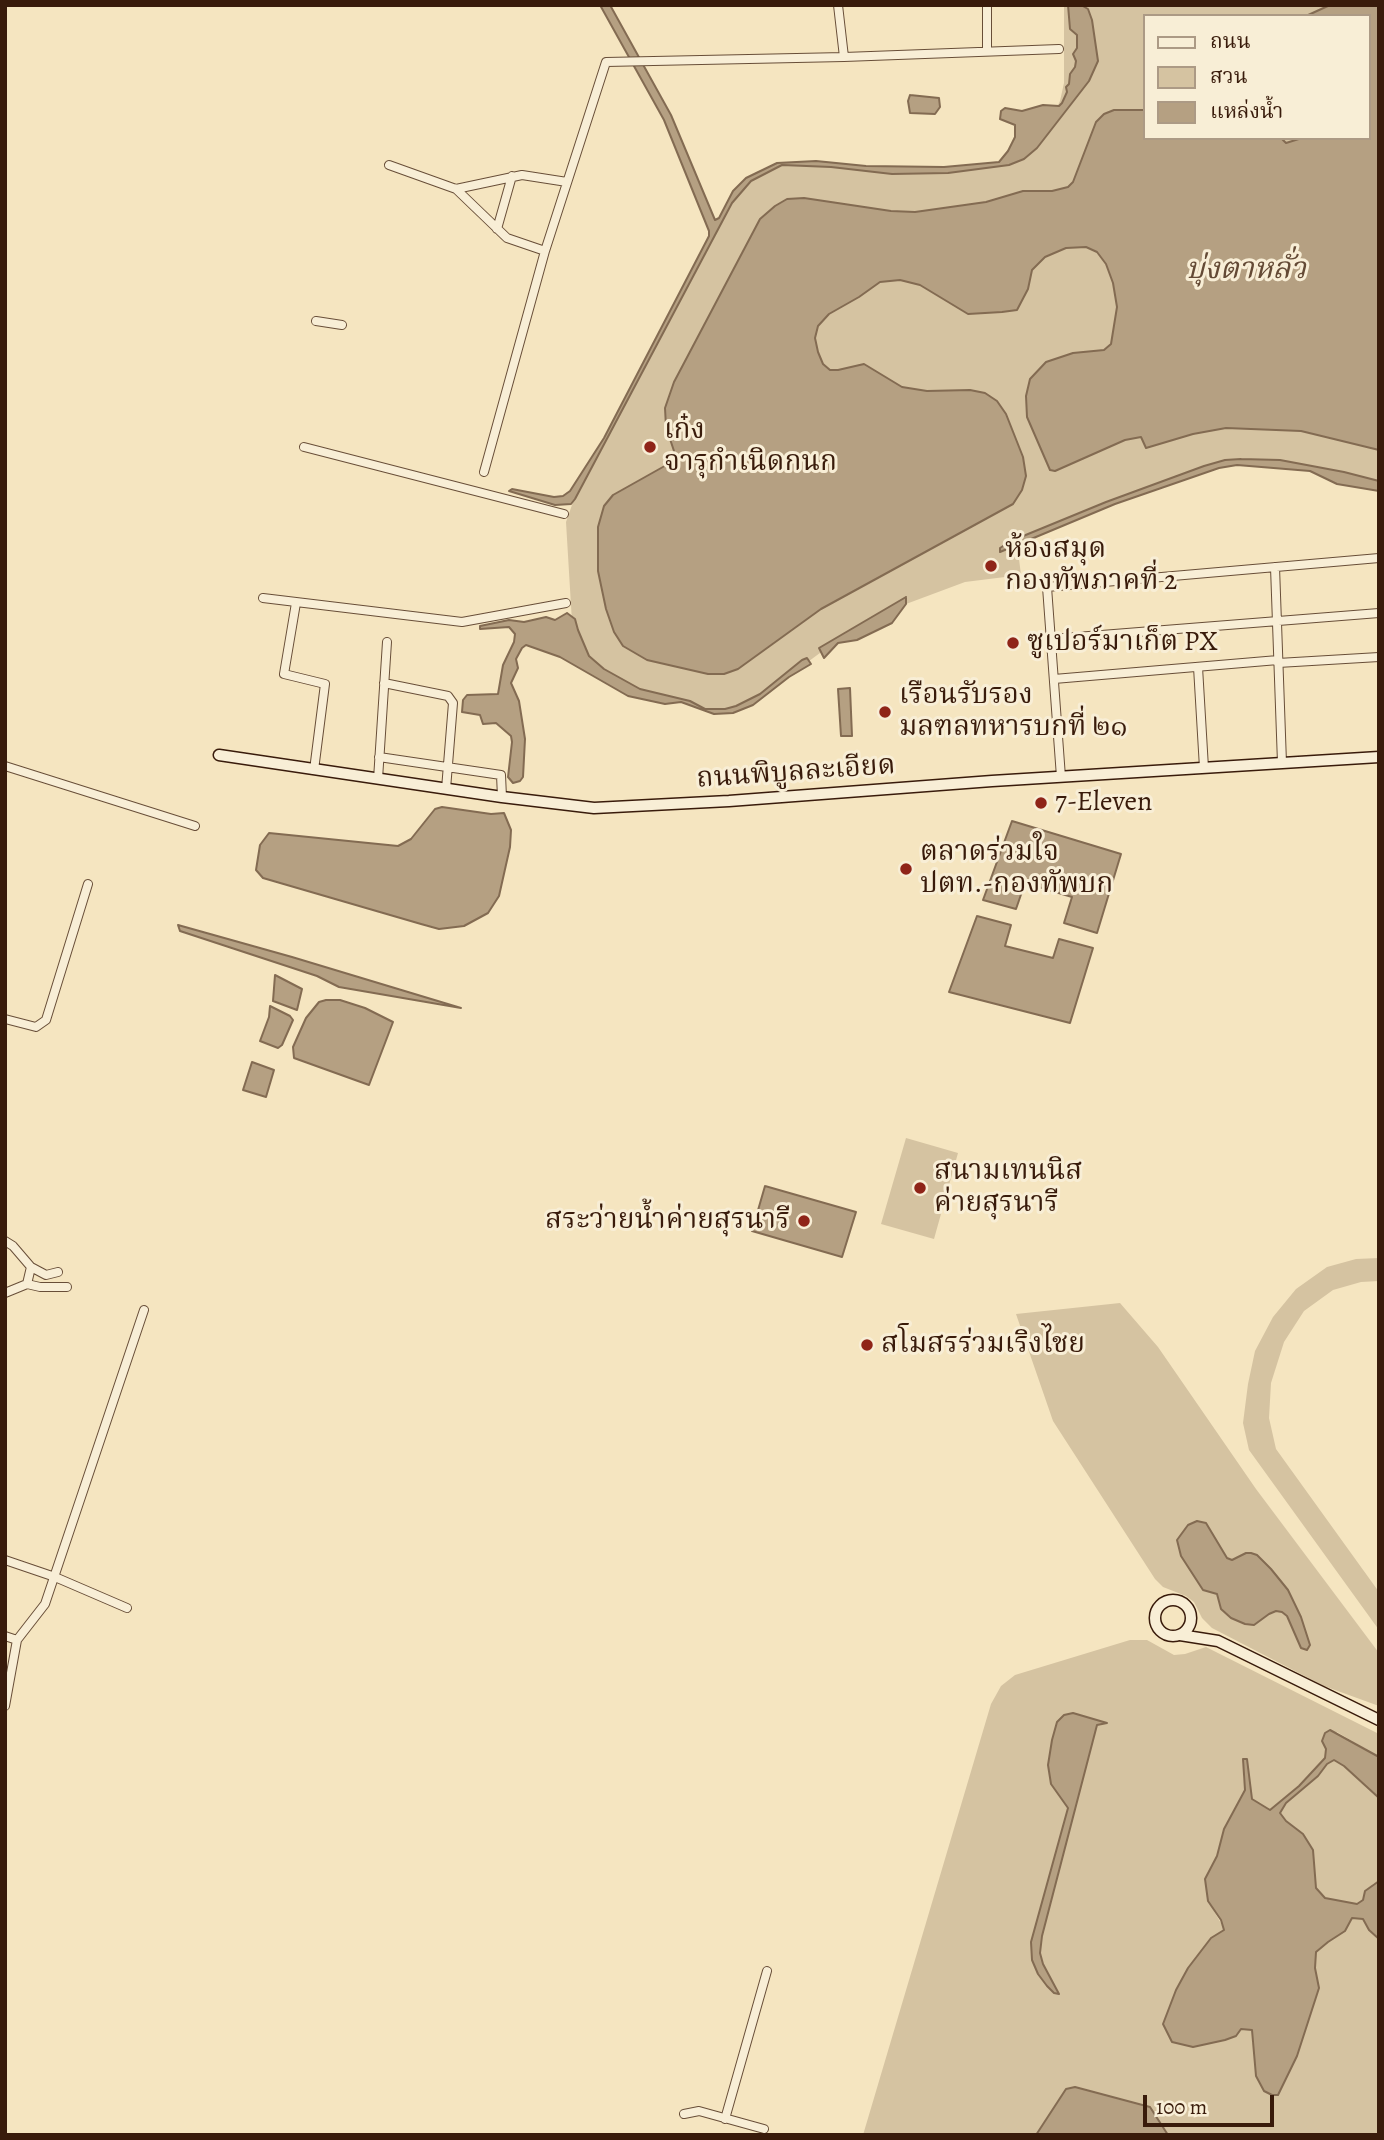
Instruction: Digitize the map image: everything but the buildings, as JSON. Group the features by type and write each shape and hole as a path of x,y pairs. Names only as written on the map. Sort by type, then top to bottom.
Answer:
{"street":[{"path":"838,5 844,57"},
{"path":"987,5 988,50"},
{"path":"484,472 545,251 606,62 1059,49"},
{"path":"389,165 456,189 512,241 545,251"},
{"path":"456,189 526,175 567,182"},
{"path":"497,229 512,176"},
{"path":"316,321 342,325"},
{"path":"304,447 564,514"},
{"path":"1061,776 1047,587 1379,558"},
{"path":"1275,567 1282,763"},
{"path":"263,598 461,622 566,603"},
{"path":"296,603 284,674 325,684 314,769"},
{"path":"1051,639 1379,613"},
{"path":"378,779 387,642"},
{"path":"1054,679 1198,667 1379,657"},
{"path":"1198,667 1203,768"},
{"path":"384,682 448,696 453,703 446,789"},
{"name":"ถนนพิบูลละเอียด","path":"219,755 594,808 1379,757"},
{"path":"379,757 501,775 502,797"},
{"path":"5,765 195,826"},
{"path":"5,1019 36,1027 46,1020 88,884"},
{"path":"5,1241 13,1246 31,1267 46,1275 58,1272"},
{"path":"27,1284 31,1267"},
{"path":"5,1293 27,1284 67,1287"},
{"path":"5,1706 17,1640 45,1604 144,1310"},
{"path":"5,1560 55,1577 127,1608"},
{"path":"1212,1638 1191,1616 1186,1605 1175,1600 1163,1602 1158,1606 1154,1618 1159,1630 1168,1636 1180,1634 1212,1638 1379,1720"},
{"path":"1180,1634 1188,1627 1191,1616"},
{"path":"5,1636 17,1640"},
{"path":"725,2119 767,1971"},
{"path":"684,2114 699,2110 764,2129"}],"green space":[{"name":"บุ่งตาหลั่ว","path":"1064,5 1379,5 1379,484 1310,468 1228,463 1144,491 1017,543 1021,575 965,582 898,607 824,650 742,708 707,711 681,701 634,692 584,656 572,622 566,522 578,488 727,206 756,172 782,164 805,163 880,171 996,165 1048,126 1060,101 1064,83"},
{"name":"สนามเทนนิส ค่ายสุรนารี","path":"906,1138 958,1153 934,1239 881,1224"},
{"path":"1379,1258 1379,1281 1361,1282 1333,1290 1304,1311 1284,1342 1271,1383 1269,1418 1276,1449 1379,1592 1379,1630 1249,1450 1243,1423 1255,1351 1273,1317 1296,1289 1327,1267 1356,1259"},
{"path":"1120,1303 1158,1347 1256,1489 1379,1653 1379,1706 1324,1686 1212,1628 1202,1618 1194,1602 1163,1587 1155,1579 1053,1421 1016,1314"},
{"path":"1130,1640 1147,1640 1174,1655 1206,1647 1379,1734 1379,1757 1337,1732 1326,1749 1325,1758 1299,1786 1270,1810 1252,1799 1247,1759 1243,1774 1245,1790 1224,1829 1217,1856 1205,1879 1208,1901 1225,1930 1211,1938 1188,1968 1163,2024 1253,2030 1252,2043 1297,2056 1319,1988 1315,1968 1316,1952 1345,1931 1352,1918 1363,1919 1369,1930 1379,1939 1379,2135 1168,2135 1162,2124 1066,2089 1036,2135 863,2135 991,1704 1001,1686 1015,1675"},
{"path":"1334,1760 1379,1798 1379,1881 1373,1884 1363,1900 1357,1904 1325,1898 1316,1888 1313,1850 1303,1834 1280,1813 1286,1803"}],"water":[{"path":"600,5 610,5 671,115 715,220 719,218 733,191 746,178 777,163 816,161 866,166 944,167 999,162 1015,137 1015,125 1000,119 1001,111 1005,108 1022,111 1043,105 1059,106 1067,92 1066,87 1076,61 1073,54 1077,48 1077,35 1070,29 1068,5 1081,5 1088,9 1098,61 1089,81 1037,148 1024,159 1009,165 948,173 892,174 782,165 751,181 732,203 575,499 571,504 555,505 509,491 512,489 554,497 563,496 570,491 604,438 709,236 664,120"},
{"name":"บุ่งตาหลั่ว","path":"1330,5 1379,5 1379,450 1301,431 1226,428 1193,434 1146,448 1141,437 1125,440 1055,471 1050,470 1027,417 1026,396 1030,379 1046,362 1073,353 1104,350 1111,344 1117,307 1113,283 1106,264 1097,252 1086,247 1066,248 1045,257 1032,270 1028,289 1017,310 968,314 920,285 900,280 880,282 829,314 818,326 815,338 823,364 830,370 838,370 864,364 902,387 927,391 970,390 985,393 997,401 1006,414 1023,457 1026,476 1022,490 1013,504 821,609 738,669 724,674 708,674 647,660 623,646 614,632 606,609 598,571 598,527 604,506 613,495 670,463 675,454 666,427 665,408 674,382 760,219 787,199 804,198 915,212 986,202 1023,191 1052,191 1068,187 1073,182 1096,122 1104,114 1114,110 1142,110 1142,140 1283,140 1286,143 1296,140 1370,140 1370,14 1310,14"},
{"path":"910,95 939,98 940,107 935,114 910,113"},
{"path":"1241,459 1280,460 1344,472 1379,481 1379,491 1337,484 1310,471 1237,465 1219,468 1115,504 1000,552 1000,548 1011,541 1106,502 1204,466"},
{"path":"906,597 906,604 892,623 857,640 838,643 824,658 819,648"},
{"path":"567,613 575,619 589,656 604,669 640,689 690,701 705,709 736,706 760,694 802,660 807,658 811,664 753,705 733,713 714,714 681,702 665,704 628,696 560,657 526,645 516,659 518,668 511,683 519,701 525,739 523,777 513,783 508,777 511,736 496,723 483,724 480,715 462,712 463,700 467,695 498,694 503,665 514,642 515,634 509,627 480,629 480,626 546,617 555,620"},
{"path":"850,688 852,736 841,736 838,689"},
{"path":"442,807 491,814 504,813 511,830 499,896 488,913 464,926 439,929 263,878 256,870 260,845 269,833 398,846 411,839 435,809"},
{"path":"1012,821 1121,854 1097,933 1064,923 1072,897 1025,883 1016,909 983,900"},
{"path":"977,916 1011,925 1005,946 1053,958 1059,939 1093,948 1070,1023 949,992"},
{"path":"178,925 461,1008 339,987 317,976 180,931"},
{"path":"275,975 302,989 297,1010 273,1001"},
{"path":"340,1000 365,1008 393,1022 369,1085 294,1058 293,1047 306,1018 319,1002"},
{"path":"270,1006 293,1020 282,1045 278,1048 260,1041"},
{"path":"252,1062 274,1070 266,1097 243,1090"},
{"name":"สระว่ายนํ้าค่ายสุรนารี","path":"765,1186 856,1212 842,1257 752,1231"},
{"path":"1197,1521 1206,1523 1227,1558 1232,1560 1251,1553 1257,1555 1271,1569 1288,1590 1301,1617 1310,1645 1307,1650 1301,1648 1287,1616 1282,1612 1269,1614 1254,1625 1245,1624 1231,1618 1221,1609 1217,1594 1203,1590 1181,1556 1177,1540 1188,1525"},
{"path":"1073,1713 1107,1723 1097,1725 1042,1936 1040,1953 1043,1964 1059,1994 1054,1993 1038,1974 1032,1960 1031,1942 1068,1808 1051,1784 1048,1765 1052,1740 1057,1722 1064,1715"},
{"path":"1330,1730 1379,1757 1379,1798 1334,1760 1286,1803 1280,1813 1303,1834 1313,1850 1316,1888 1325,1898 1357,1904 1363,1900 1365,1891 1379,1881 1379,1939 1369,1930 1363,1919 1352,1918 1345,1931 1316,1952 1315,1968 1319,1988 1297,2056 1278,2095 1272,2095 1264,2091 1256,2076 1252,2030 1241,2029 1236,2036 1193,2047 1172,2042 1163,2024 1188,1968 1211,1938 1224,1930 1221,1920 1208,1901 1205,1879 1217,1856 1224,1829 1245,1790 1243,1759 1247,1759 1252,1799 1270,1810 1299,1786 1325,1758 1326,1749 1322,1741 1325,1733"},
{"path":"1075,2087 1150,2107 1168,2135 1036,2135 1066,2089"}],"place":[{"name":"เก๋ง จารุกำเนิดกนก","path":"650,447"},
{"name":"ห้องสมุด กองทัพภาคที่ 2","path":"991,566"},
{"name":"ซูเปอร์มาเก็ต PX","path":"1013,643"},
{"name":"เรือนรับรอง มลฑลทหารบกที่ ๒๑","path":"885,712"},
{"name":"7-Eleven","path":"1041,803"},
{"name":"ตลาดร่วมใจ ปตท.-กองทัพบก","path":"906,869"},
{"name":"สนามเทนนิส ค่ายสุรนารี","path":"920,1188"},
{"name":"สระว่ายนํ้าค่ายสุรนารี","path":"804,1221"},
{"name":"สโมสรร่วมเริงไชย","path":"867,1345"}]}
